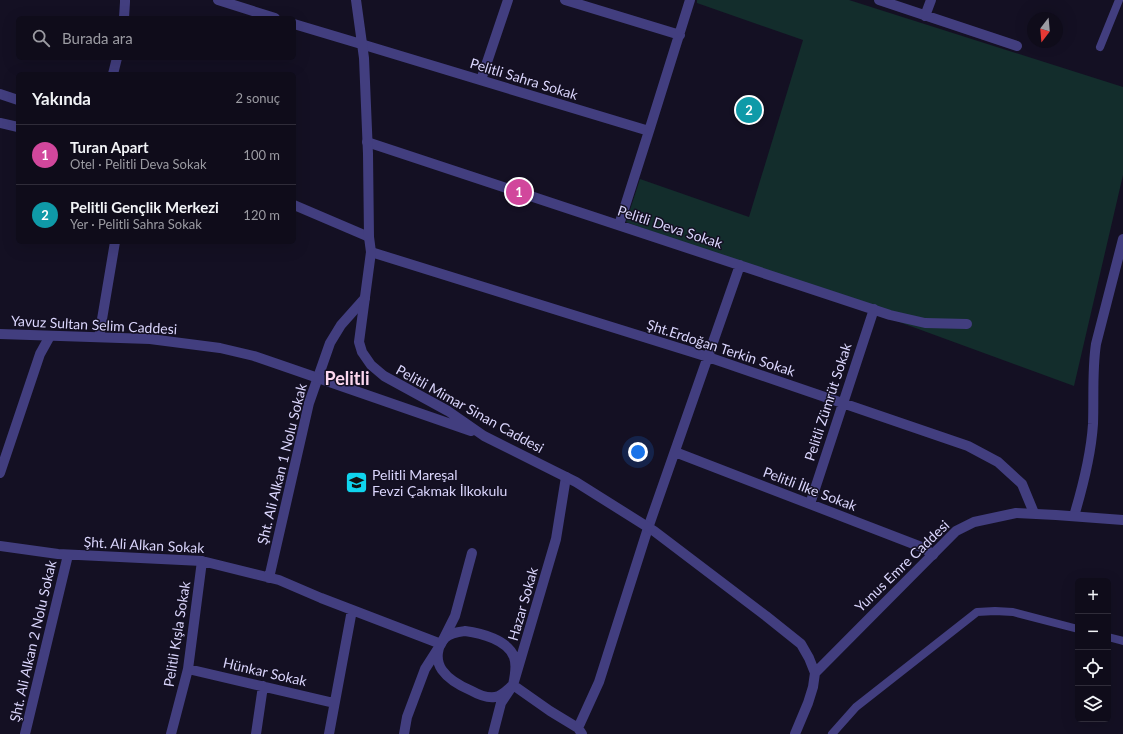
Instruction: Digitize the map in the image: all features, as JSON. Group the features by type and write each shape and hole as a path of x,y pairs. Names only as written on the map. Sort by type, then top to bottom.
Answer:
{"street":[{"path":"124,16 125,0"},
{"path":"218,0 269,16"},
{"name":"Pelitli Mimar Sinan Caddesi","path":"356,0 364,58 369,237 371,252 359,342 362,352 370,365 384,376 448,411 484,436 566,477 648,528 727,586 801,644 815,673"},
{"path":"481,80 508,0"},
{"path":"565,0 680,35"},
{"path":"619,225 690,0"},
{"path":"879,0 1017,46"},
{"path":"925,16 931,0"},
{"name":"Pelitli Sahra Sokak","path":"296,25 649,131"},
{"path":"114,72 116,60"},
{"path":"0,94 16,99"},
{"path":"0,123 16,127"},
{"name":"Pelitli Deva Sokak","path":"367,142 890,315 925,323 967,324"},
{"path":"296,206 369,237"},
{"path":"1074,516 1082,491 1089,457 1096,344 1123,239"},
{"path":"99,337 115,244"},
{"name":"Şht.Erdoğan Terkin Sokak","path":"371,252 708,357 968,446 998,462 1022,484 1034,513"},
{"path":"513,685 550,712 580,731 599,682 648,528 740,265"},
{"name":"Şht. Ali Alkan 1 Nolu Sokak","path":"269,578 309,403 330,343 341,325 365,298"},
{"name":"Pelitli Zümrüt Sokak","path":"810,504 874,309"},
{"name":"Yavuz Sultan Selim Caddesi","path":"0,334 150,339 220,348 254,356 484,436"},
{"path":"0,473 40,354 50,336"},
{"name":"Pelitli İlke Sokak","path":"675,452 924,548 933,554"},
{"name":"Hazar Sokak","path":"493,734 501,703 513,685 556,539 566,477"},
{"name":"Yunus Emre Caddesi","path":"815,673 956,531 974,522 1016,513 1123,520"},
{"name":"Şht. Ali Alkan Sokak","path":"0,546 68,555 202,561 279,580 441,644"},
{"path":"404,734 407,717 425,669 441,644 453,633 465,631 481,633 500,642 510,650 514,656 515,672 513,685 497,697 482,696 458,685 441,669 438,662 437,654 441,644 455,616 472,553"},
{"name":"Şht. Ali Alkan 2 Nolu Sokak","path":"25,734 68,555"},
{"name":"Pelitli Kışla Sokak","path":"171,734 188,669 202,561"},
{"path":"329,734 352,610"},
{"name":"Hünkar Sokak","path":"188,669 334,703"},
{"path":"795,734 808,703 813,687 815,673"},
{"path":"256,734 263,686"}],"lane":[{"path":"1100,46 1119,0"},
{"path":"832,734 856,707 977,612 1013,612 1075,628"},
{"path":"1111,638 1123,641"}],"green space":[{"path":"697,0 849,0 1123,87 1123,175 1074,386 626,222 640,179 749,217 803,40 697,3"}],"place":[{"name":"Pelitli Gençlik Merkezi","path":"749,110"},
{"name":"Turan Apart","path":"519,192"},
{"name":"Pelitli Mareşal Fevzi Çakmak İlkokulu","path":"357,483"}],"district":[{"name":"Pelitli","path":"347,379"}]}
